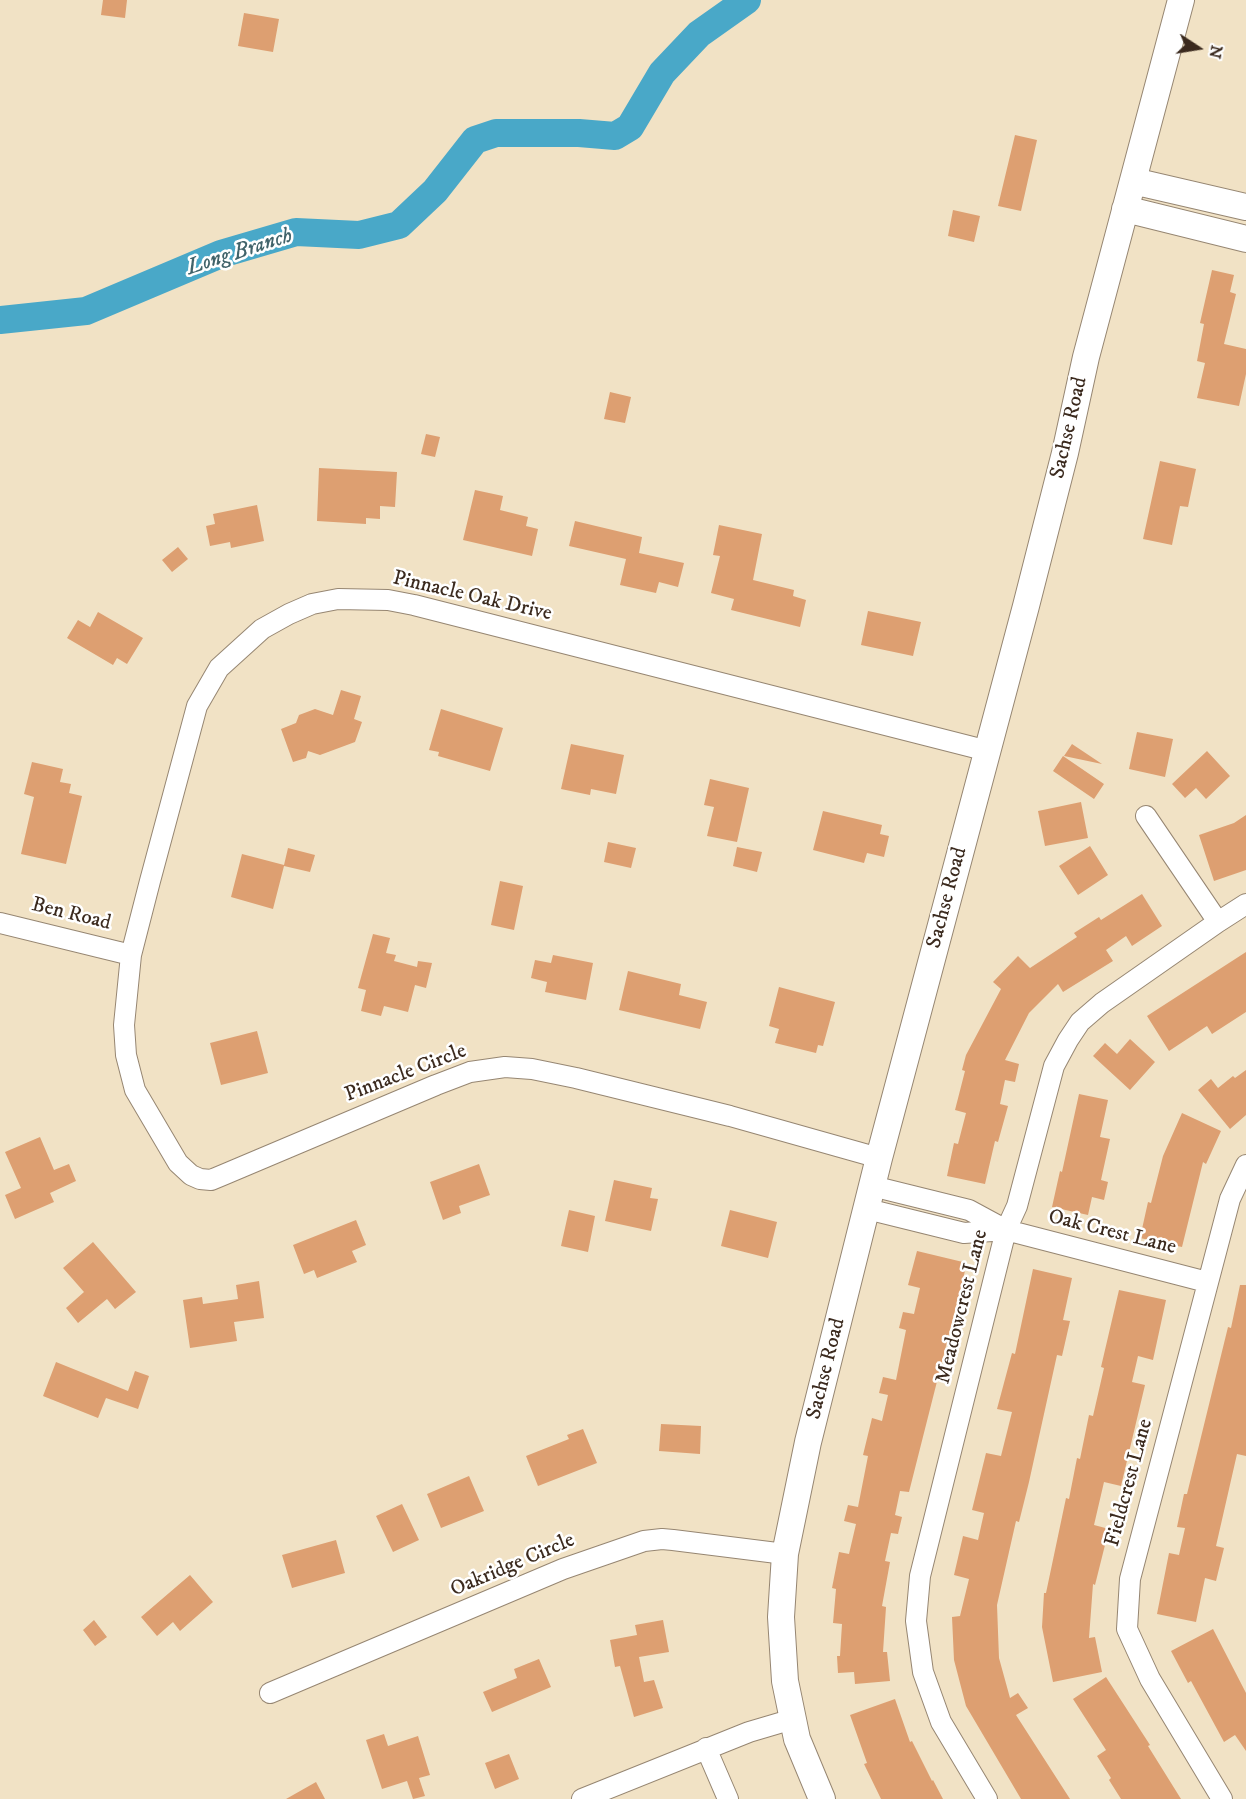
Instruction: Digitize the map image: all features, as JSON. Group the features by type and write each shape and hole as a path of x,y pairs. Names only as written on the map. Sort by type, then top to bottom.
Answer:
{"main road":[{"name":"Sachse Road","path":"822,1799 797,1739 786,1681 781,1617 785,1554 808,1442 879,1158 988,751 1125,209 1181,0"},
{"path":"1133,181 1246,207"},
{"path":"1125,209 1246,238"}],"street":[{"name":"Pinnacle Oak Drive","path":"131,955 197,706 219,668 240,647 262,629 312,604 338,599 388,600 414,605 988,751"},
{"path":"1146,816 1218,922"},
{"name":"Meadowcrest Lane","path":"987,1799 941,1722 922,1672 916,1622 920,1576 1006,1230 1017,1206 1054,1066 1080,1022 1102,1003 1246,904"},
{"name":"Ben Road","path":"0,922 131,955"},
{"name":"Pinnacle Circle","path":"131,955 124,1025 126,1056 135,1090 178,1163 191,1175 200,1179 223,1176 470,1072 505,1067 532,1069 587,1081 730,1116 879,1158"},
{"name":"Fieldcrest Lane","path":"1222,1799 1150,1679 1127,1629 1130,1579 1230,1199 1246,1165"},
{"name":"Oak Crest Lane","path":"870,1198 969,1210 1006,1230 1207,1282"},
{"name":"Oakridge Circle","path":"270,1693 563,1569 644,1541 673,1540 785,1554"},
{"path":"595,1797 749,1731 793,1719"},
{"path":"706,1748 728,1799"}],"building":[{"path":"103,0 127,0 125,18 101,15"},
{"path":"244,13 279,19 273,52 238,46"},
{"path":"1015,135 1037,140 1021,211 998,206"},
{"path":"953,210 980,216 974,242 948,236"},
{"path":"1212,270 1234,275 1230,292 1236,294 1224,344 1246,349 1246,374 1239,406 1197,398 1205,363 1197,361 1204,324 1200,323"},
{"path":"610,392 631,397 625,423 604,419"},
{"path":"426,434 440,437 435,457 421,454"},
{"path":"1160,461 1196,469 1188,507 1180,506 1172,545 1143,539"},
{"path":"319,468 397,472 395,507 380,506 380,519 366,518 366,524 317,521"},
{"path":"475,490 503,496 500,510 528,517 526,526 538,529 532,556 463,540"},
{"path":"257,505 264,541 231,548 230,542 210,546 206,526 215,524 213,514"},
{"path":"575,521 642,537 639,553 684,563 678,587 659,582 656,593 620,585 626,559 569,546"},
{"path":"719,525 762,534 753,580 794,590 793,596 806,600 800,627 731,610 734,599 711,593 720,556 713,555"},
{"path":"178,547 188,559 172,572 162,560"},
{"path":"868,611 921,622 913,656 861,645"},
{"path":"98,612 143,638 127,664 117,658 113,665 67,638 78,620 90,627"},
{"path":"341,690 361,696 354,719 362,722 355,742 320,755 308,751 306,758 293,762 281,729 296,723 299,715 315,709 333,715"},
{"path":"441,709 503,728 490,771 438,756 439,752 429,750"},
{"path":"1137,732 1173,739 1165,777 1129,769"},
{"path":"571,744 624,755 616,794 591,789 590,795 561,789"},
{"path":"1072,744 1102,764 1064,756"},
{"path":"1207,751 1230,776 1206,799 1196,788 1185,798 1172,784"},
{"path":"1063,756 1104,784 1094,799 1053,771"},
{"path":"32,762 63,769 60,782 71,784 69,793 82,796 66,864 21,854 34,797 24,794"},
{"path":"710,779 749,788 737,842 707,836 714,807 704,805"},
{"path":"1081,802 1088,838 1045,846 1038,811"},
{"path":"823,811 882,825 880,834 889,836 884,857 867,853 864,863 813,850"},
{"path":"1246,815 1246,870 1214,881 1199,835 1234,823"},
{"path":"608,842 636,848 631,868 604,862"},
{"path":"1090,846 1108,875 1078,895 1059,866"},
{"path":"737,847 762,852 757,872 733,866"},
{"path":"288,848 315,855 310,872 284,866 273,909 231,897 242,854 284,865"},
{"path":"500,881 523,886 514,930 491,925"},
{"path":"1142,894 1162,926 1132,946 1126,936 1106,950 1113,961 1063,992 1058,984 1029,1013 1005,1060 1019,1064 1015,1082 1005,1080 1000,1104 1008,1106 998,1142 995,1141 985,1184 947,1176 954,1143 958,1144 966,1113 955,1110 965,1071 962,1070 966,1055 1001,989 993,982 1018,956 1030,968 1077,937 1074,933 1099,917 1101,920"},
{"path":"373,934 390,938 386,953 396,955 394,961 417,967 418,961 432,963 426,988 415,985 408,1012 384,1006 381,1016 361,1011 366,990 358,988"},
{"path":"1246,952 1246,1012 1212,1034 1207,1026 1169,1051 1147,1016"},
{"path":"553,955 593,963 586,1000 545,992 547,982 531,978 535,960 551,963"},
{"path":"628,971 681,984 679,995 707,1002 700,1029 619,1010"},
{"path":"779,987 835,1002 823,1046 818,1045 816,1053 775,1043 779,1029 769,1026"},
{"path":"257,1031 268,1073 221,1085 210,1043"},
{"path":"1130,1039 1155,1062 1130,1090 1093,1056 1105,1043 1117,1054"},
{"path":"1246,1070 1246,1115 1230,1129 1198,1090 1211,1079 1218,1088 1233,1076 1235,1078"},
{"path":"1079,1094 1108,1100 1100,1137 1110,1139 1101,1180 1108,1182 1104,1200 1092,1197 1088,1215 1052,1207"},
{"path":"1182,1113 1221,1131 1206,1164 1203,1162 1182,1247 1140,1238 1148,1202 1151,1203 1163,1156"},
{"path":"40,1137 54,1170 69,1164 76,1181 50,1193 54,1202 15,1219 5,1195 21,1188 5,1152"},
{"path":"479,1164 490,1195 459,1206 461,1213 443,1220 430,1182"},
{"path":"614,1180 652,1188 650,1198 658,1199 651,1231 605,1221"},
{"path":"569,1210 595,1216 588,1252 561,1246"},
{"path":"730,1210 777,1222 768,1258 721,1246"},
{"path":"356,1220 366,1245 352,1251 357,1262 317,1278 314,1270 304,1274 293,1245"},
{"path":"93,1242 136,1292 115,1309 107,1299 78,1323 66,1308 84,1292 63,1268"},
{"path":"917,1251 967,1263 909,1492 900,1491 895,1515 902,1517 898,1534 891,1533 885,1561 890,1562 882,1606 886,1607 883,1652 887,1652 890,1681 855,1684 854,1672 838,1673 837,1656 840,1656 842,1624 833,1623 836,1589 832,1588 839,1552 849,1554 856,1524 844,1521 848,1505 858,1507 868,1456 863,1455 872,1418 882,1421 888,1395 879,1393 883,1377 896,1380 906,1330 899,1328 903,1312 914,1314 920,1288 908,1285"},
{"path":"1033,1269 1072,1278 1063,1320 1070,1321 1062,1356 1057,1355 1029,1482 1019,1522 1016,1521 997,1605 999,1658 1010,1698 1018,1693 1028,1708 1016,1715 1070,1799 1021,1799 966,1706 954,1660 952,1617 960,1616 969,1579 954,1575 963,1536 978,1540 984,1513 972,1510 986,1453 1001,1456 1012,1412 997,1409 1012,1353 1015,1354"},
{"path":"259,1281 264,1318 234,1322 237,1341 190,1348 183,1300 202,1297 203,1304 238,1299 236,1285"},
{"path":"1240,1285 1246,1285 1246,1456 1237,1454 1216,1546 1224,1548 1216,1581 1205,1578 1196,1622 1157,1614 1169,1553 1179,1555 1185,1528 1177,1527 1184,1494 1187,1494 1228,1327 1231,1328"},
{"path":"1119,1290 1166,1300 1153,1360 1138,1356 1132,1382 1145,1385 1121,1486 1104,1482 1094,1525 1109,1529 1095,1585 1093,1584 1089,1638 1095,1637 1102,1672 1053,1682 1042,1627 1044,1593 1046,1593 1066,1498 1069,1499 1077,1458 1080,1459 1089,1415 1093,1416 1104,1368 1101,1367"},
{"path":"56,1362 128,1391 135,1371 149,1376 138,1409 106,1398 98,1418 43,1396"},
{"path":"661,1424 701,1426 700,1454 659,1451"},
{"path":"583,1429 597,1463 538,1486 526,1456 569,1439 567,1435"},
{"path":"469,1476 484,1511 441,1528 427,1494"},
{"path":"402,1504 419,1540 393,1552 376,1516"},
{"path":"336,1540 345,1573 292,1588 282,1555"},
{"path":"190,1575 213,1602 180,1631 173,1622 157,1636 141,1617"},
{"path":"94,1620 107,1637 95,1646 83,1630"},
{"path":"663,1620 669,1652 639,1657 644,1682 654,1680 663,1708 634,1717 620,1666 615,1667 610,1640 637,1635 635,1625"},
{"path":"1213,1629 1246,1693 1246,1751 1235,1735 1224,1742 1191,1681 1188,1683 1171,1651"},
{"path":"539,1659 551,1687 492,1712 483,1692 517,1678 514,1669"},
{"path":"1106,1677 1150,1745 1148,1746 1181,1799 1121,1799 1109,1780 1111,1778 1097,1756 1106,1750 1073,1699"},
{"path":"895,1699 910,1742 912,1741 943,1799 881,1799 864,1764 867,1763 850,1715"},
{"path":"384,1734 388,1746 418,1736 430,1775 419,1778 425,1796 413,1799 407,1781 382,1789 366,1740"},
{"path":"509,1754 519,1779 495,1789 485,1763"},
{"path":"316,1782 325,1799 286,1799"}],"waterway":[{"name":"Long Branch","path":"0,320 86,311 221,254 296,232 359,235 399,225 435,191 475,140 496,133 579,133 615,136 630,127 662,73 699,34 747,0"}]}
